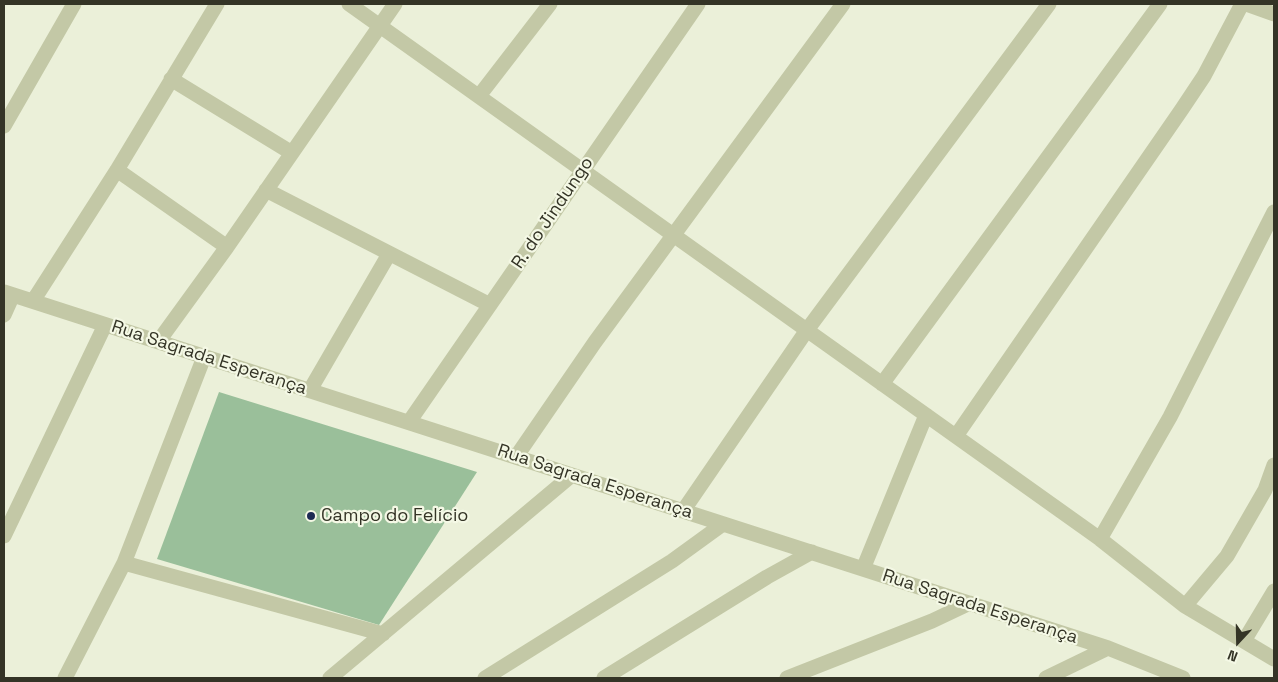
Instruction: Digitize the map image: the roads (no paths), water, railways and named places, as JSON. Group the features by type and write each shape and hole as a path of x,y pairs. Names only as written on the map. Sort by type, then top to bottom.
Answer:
{"street":[{"path":"4,126 74,4"},
{"path":"33,301 117,170 217,4"},
{"path":"349,4 1100,539 1185,606 1274,659"},
{"path":"158,342 227,247 395,4"},
{"path":"479,96 550,4"},
{"name":"R. do Jindungo","path":"409,422 698,4"},
{"path":"516,457 595,342 843,4"},
{"path":"683,511 807,330 1049,4"},
{"path":"882,384 1160,4"},
{"path":"956,436 1204,76 1244,4 1274,14"},
{"path":"171,80 292,153"},
{"path":"117,170 227,247"},
{"path":"266,190 490,305"},
{"path":"1100,539 1170,417 1274,212"},
{"path":"310,390 389,254"},
{"path":"4,315 8,293"},
{"name":"Rua Sagrada Esperança","path":"8,293 1108,648 1184,678"},
{"path":"4,536 105,324"},
{"path":"65,678 124,563 204,356"},
{"path":"863,569 926,415"},
{"path":"1185,606 1227,556 1265,490 1274,465"},
{"path":"330,678 572,475"},
{"path":"485,678 672,561 723,524"},
{"path":"604,678 767,577 812,552"},
{"path":"124,563 383,634"},
{"path":"1244,641 1274,591"},
{"path":"787,678 932,622 970,603"},
{"path":"1046,678 1108,648"}],"place":[{"name":"Campo do Felício","path":"311,516"}]}
